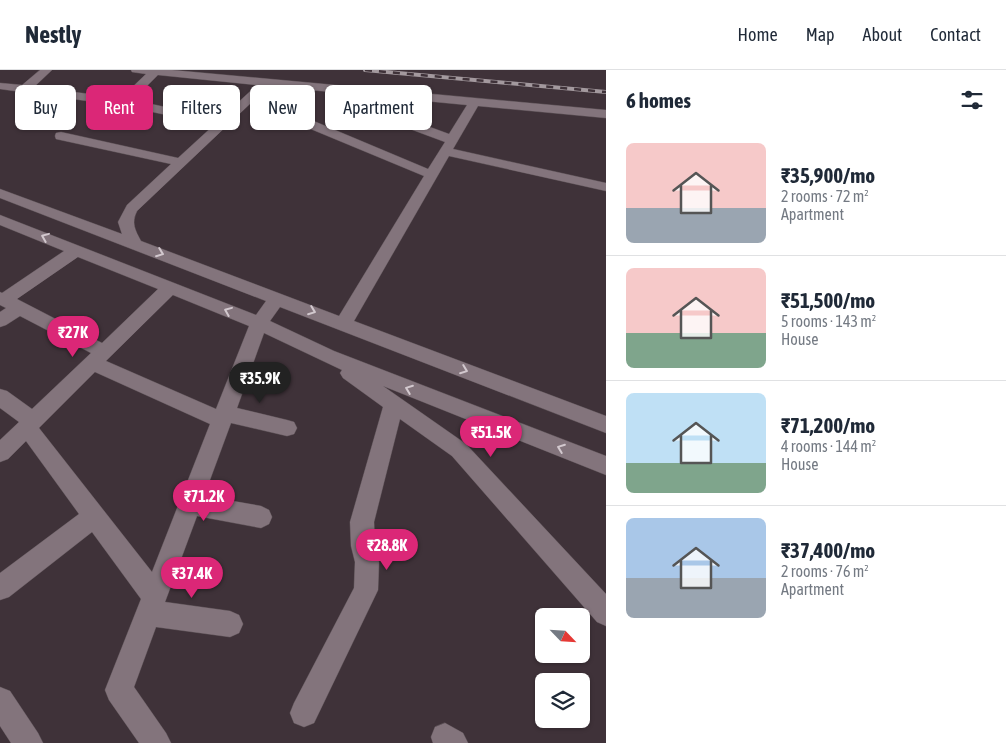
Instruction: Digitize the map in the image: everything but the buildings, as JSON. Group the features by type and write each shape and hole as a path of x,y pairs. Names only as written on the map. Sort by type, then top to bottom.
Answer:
{"street":[{"path":"30,85 47,70"},
{"path":"136,70 606,114"},
{"path":"142,85 155,72"},
{"path":"240,107 266,83"},
{"path":"0,86 15,88"},
{"path":"344,324 475,101"},
{"path":"315,126 432,174"},
{"path":"134,243 125,226 126,215 214,130"},
{"path":"412,130 449,146 606,187"},
{"path":"61,136 180,162"},
{"path":"0,193 606,425"},
{"path":"0,220 259,323 327,356 606,466"},
{"path":"0,321 7,302 77,250"},
{"path":"0,453 170,288"},
{"path":"156,743 119,690 259,323 278,298"},
{"path":"7,302 98,358 223,417 287,428"},
{"path":"327,356 460,450 606,613"},
{"path":"0,397 30,424 95,516 151,604 230,624"},
{"path":"304,713 366,590 367,562 363,546 362,522 394,405"},
{"path":"190,504 261,517"},
{"path":"0,588 95,516"},
{"path":"0,701 28,743"}],"railway":[{"path":"365,70 606,92"}]}
